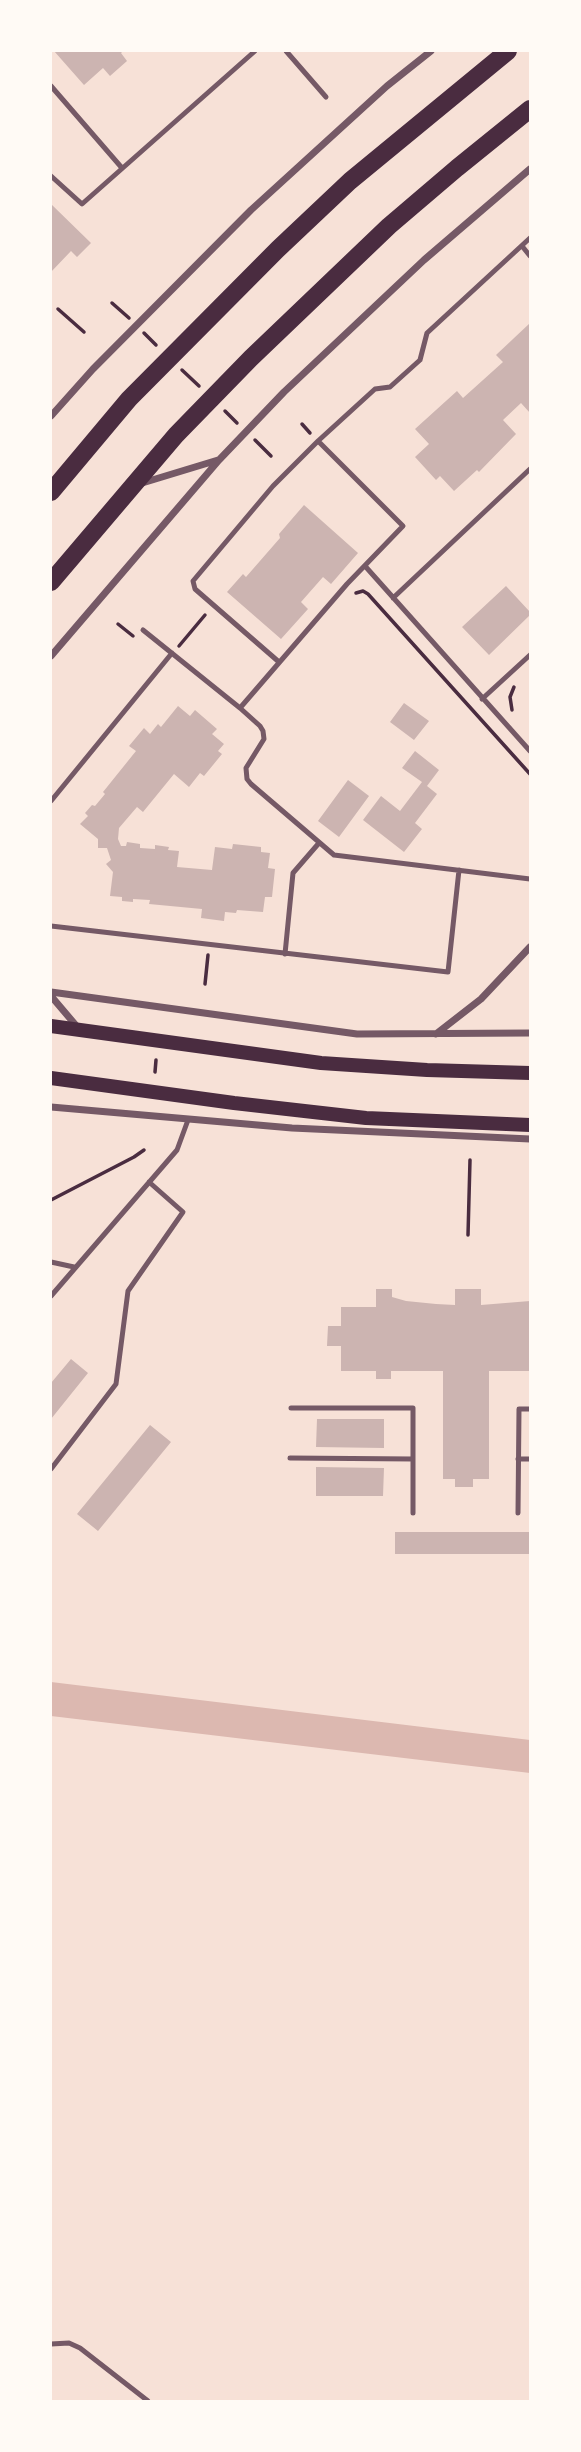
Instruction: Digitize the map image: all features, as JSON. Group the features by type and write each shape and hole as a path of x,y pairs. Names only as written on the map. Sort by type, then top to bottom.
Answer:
{"main road":[{"path":"51,492 113,418 170,358 350,181 508,51"},
{"path":"51,582 132,486 212,398 323,288 457,168 530,109"},
{"path":"51,1026 321,1063 530,1073"},
{"path":"51,1077 234,1103 366,1118 530,1125"}],"street":[{"path":"51,416 136,325 251,210 318,147 431,51"},
{"path":"51,656 219,460 295,382 424,260 530,169"},
{"path":"132,486 219,460"},
{"path":"435,1035 481,999 530,947"},
{"path":"51,994 357,1034 530,1033"},
{"path":"51,994 79,1030"},
{"path":"51,1088 76,1081"},
{"path":"51,1107 188,1120 410,1135 530,1139"},
{"path":"515,1125 530,1131"}],"lane":[{"path":"51,176 82,204 255,51"},
{"path":"286,51 326,97"},
{"path":"51,86 122,168"},
{"path":"279,662 192,586 195,577 273,486 375,389 390,387 420,360 427,333 530,238"},
{"path":"522,246 530,256"},
{"path":"240,708 403,526 318,441"},
{"path":"393,598 530,469"},
{"path":"365,566 530,751"},
{"path":"144,630 260,726 264,739 246,768 247,779 334,855 530,878"},
{"path":"51,801 172,653"},
{"path":"482,699 530,655"},
{"path":"285,954 293,873 319,843"},
{"path":"51,926 448,972 459,870"},
{"path":"51,1296 177,1150 188,1120"},
{"path":"51,1469 116,1384 128,1291 183,1212 149,1182"},
{"path":"51,1262 74,1267"},
{"path":"291,1408 413,1408 413,1513"},
{"path":"518,1513 519,1409 530,1409"},
{"path":"290,1458 413,1459"},
{"path":"518,1459 530,1459"},
{"path":"51,2344 69,2343 80,2348 148,2401"}],"path":[{"path":"112,303 271,456"},
{"path":"58,309 84,332"},
{"path":"356,593 363,591 368,594 530,774"},
{"path":"172,653 214,605"},
{"path":"514,715 509,703 516,684"},
{"path":"205,984 209,944"},
{"path":"155,1072 156,1060"},
{"path":"51,1200 144,1150"},
{"path":"468,1235 470,1160"}],"shaded area":[{"path":"51,1682 530,1740 530,1773 51,1716"}],"building":[{"path":"54,51 123,51 121,53 127,61 110,76 103,68 84,85"},
{"path":"51,204 91,243 77,257 71,251 51,272"},
{"path":"530,323 530,413 521,403 503,420 516,434 479,472 477,470 454,491 440,476 436,480 415,457 429,444 415,429 457,391 463,398 503,362 496,355"},
{"path":"304,505 358,553 331,584 323,577 301,602 308,609 281,639 227,592 243,574 246,577"},
{"path":"506,586 530,615 489,655 462,627"},
{"path":"404,703 429,721 414,740 390,722"},
{"path":"178,706 190,716 195,710 217,729 212,734 224,744 218,751 222,754 204,776 200,773 189,787 174,774 143,812 137,807 119,828 118,839 121,846 126,846 127,842 140,844 140,848 155,849 155,845 169,847 168,850 179,851 177,867 212,870 215,847 232,849 233,844 261,847 261,852 270,853 268,868 275,869 272,897 265,897 263,912 225,912 224,921 201,918 202,909 149,904 150,900 122,901 122,897 110,896 113,872 106,864 111,860 107,848 98,848 98,839 80,824 88,816 85,813 105,794 103,792 136,751 129,746 144,728 150,734 158,724 161,727"},
{"path":"415,751 439,770 427,786 437,794 415,823 422,829 404,852 363,820 381,796 400,811 422,782 402,768"},
{"path":"348,780 369,796 339,837 318,821"},
{"path":"376,1289 392,1289 392,1297 406,1301 436,1304 455,1305 455,1289 481,1289 481,1305 530,1301 530,1371 489,1371 489,1479 473,1479 473,1487 455,1487 455,1479 443,1479 443,1371 391,1371 391,1379 376,1379 376,1371 341,1371 341,1346 327,1346 328,1326 341,1326 341,1307 376,1307"},
{"path":"71,1359 88,1373 51,1419 51,1383"},
{"path":"317,1419 384,1419 384,1448 316,1447"},
{"path":"150,1425 171,1442 98,1531 77,1514"},
{"path":"316,1467 384,1468 383,1496 316,1496"},
{"path":"395,1532 530,1532 530,1554 395,1554"}]}
